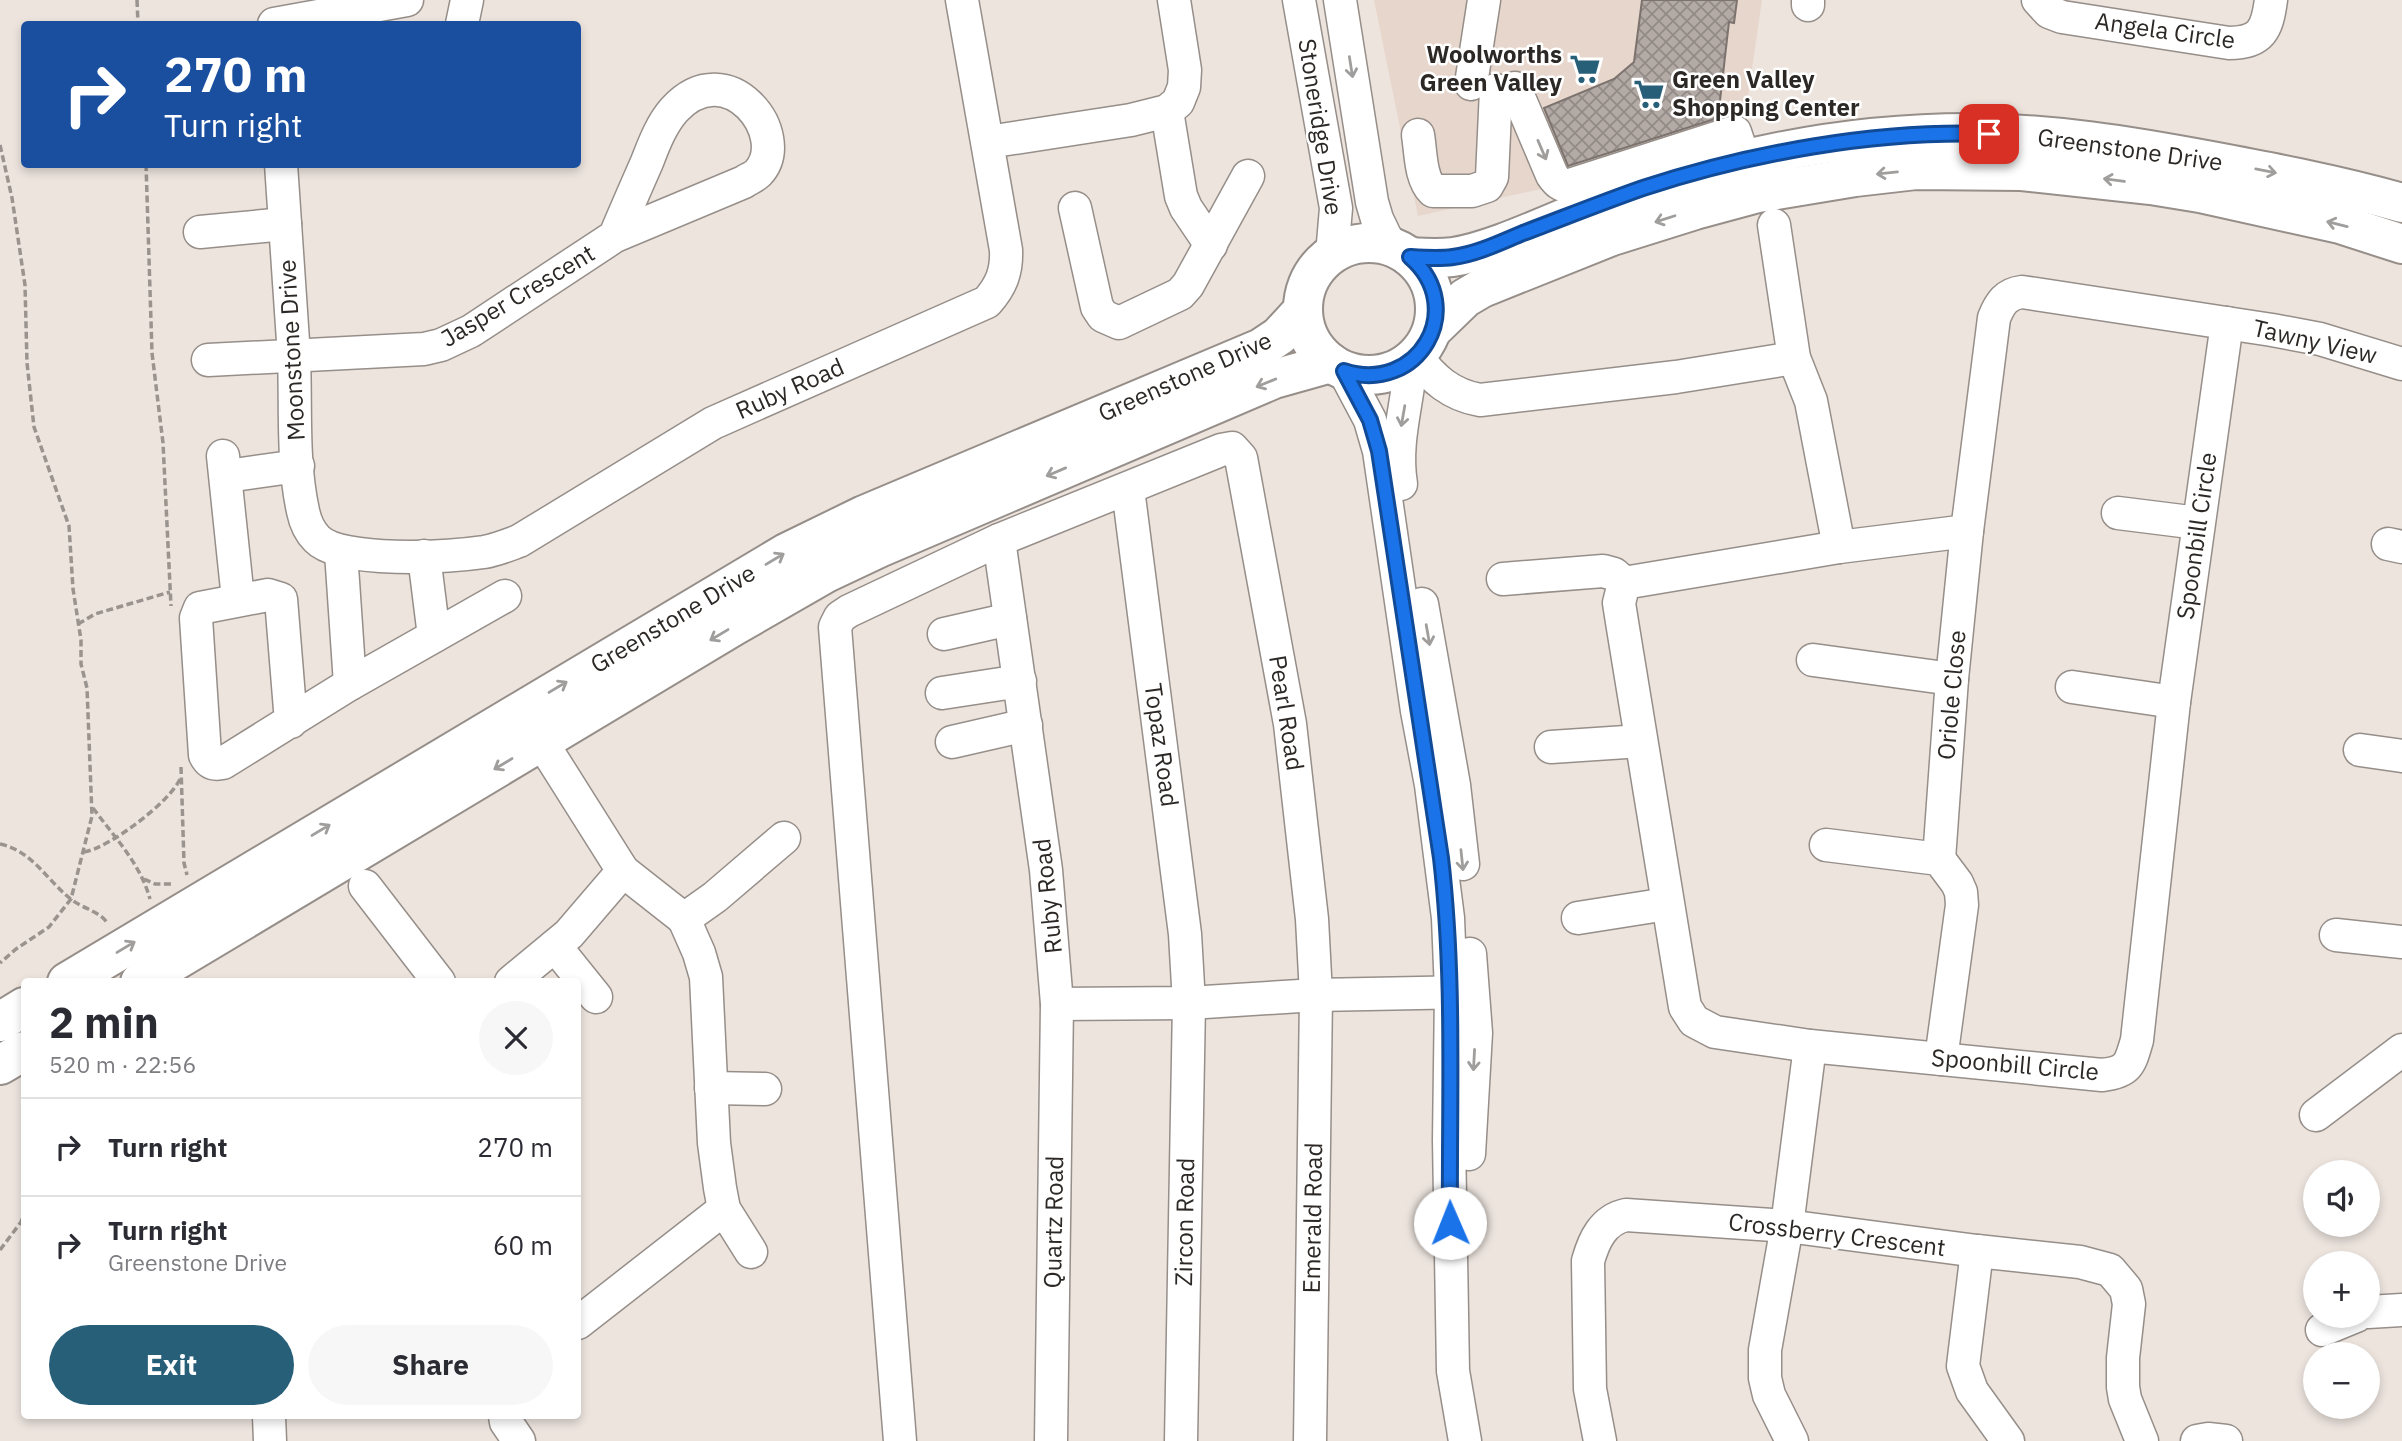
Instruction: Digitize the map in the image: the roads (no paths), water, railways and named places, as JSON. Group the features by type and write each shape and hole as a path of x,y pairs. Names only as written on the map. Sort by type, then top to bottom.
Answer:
{"main road":[{"name":"Greenstone Drive","path":"1400,251 1437,259 1472,253 1609,200 1690,173 1740,146 1815,147 1904,136 1968,133 2030,135 2150,149 2306,179 2402,202"},
{"name":"Greenstone Drive","path":"1420,349 1459,302 1482,288 1612,236 1758,193 1916,170 2022,171 2151,185 2340,224 2402,244"},
{"path":"1376,243 1400,251 1425,273 1434,293 1436,314 1420,349 1395,371 1363,376 1338,367 1316,349 1309,337 1303,310 1306,290 1318,268 1332,255 1356,244 1376,243"},
{"name":"Greenstone Drive","path":"82,978 131,965 531,726 786,553 864,515 1261,348 1279,336 1303,310"},
{"name":"Greenstone Drive","path":"131,965 157,928 531,726 746,619 827,573 1274,379 1338,367"},
{"path":"0,1022 21,1009"},
{"path":"0,1065 21,1053"}],"street":[{"path":"273,0 274,21"},
{"path":"463,21 467,0"},
{"name":"Ruby Road","path":"312,533 325,546 341,552 375,556 485,552 519,541 713,423 987,302 996,292 1007,267 1006,250 962,0"},
{"path":"989,142 1130,120 1167,111 1178,102 1184,87 1185,70 1174,0"},
{"name":"Stoneridge Drive","path":"1340,0 1371,202 1377,219 1400,251"},
{"path":"1418,135 1424,175 1433,191 1472,191 1486,186 1492,177 1494,87 1483,0"},
{"name":"Angela Circle","path":"2038,0 2049,12 2062,17 2229,43 2244,43 2255,39 2264,30 2271,0"},
{"name":"Stoneridge Drive","path":"1302,4 1336,208 1332,255"},
{"path":"299,21 401,9"},
{"path":"1494,87 1552,175 1563,185 1740,146"},
{"name":"Jasper Crescent","path":"208,360 424,349 442,345 471,331 615,236 744,182 757,174 764,163 766,134 749,103 736,93 718,90 701,93 676,109 659,133 615,236"},
{"path":"1167,111 1181,196 1211,245"},
{"name":"Moonstone Drive","path":"281,168 294,356 298,466 304,513 312,533"},
{"path":"1075,208 1097,307 1103,316 1119,323 1180,294 1196,273 1248,176"},
{"path":"200,232 285,224"},
{"path":"1774,225 1794,358 1811,401 1839,547"},
{"path":"1503,579 1603,571 1614,574 1624,583 1839,547 1967,531 1994,318 1998,307 2006,298 2013,293 2022,292 2227,323"},
{"name":"Tawny View","path":"2227,323 2320,340 2402,364"},
{"name":"Spoonbill Circle","path":"1624,583 1619,603 1641,741 1685,1007 1694,1021 1715,1032 1810,1045 2102,1075 2119,1073 2130,1062 2137,1040 2174,702 2227,323"},
{"path":"1420,349 1431,376 1462,397 1480,400 1676,377 1794,358"},
{"path":"1420,349 1400,434 1399,471 1454,785 1462,859 1462,992"},
{"path":"1338,367 1370,420 1379,451 1448,918 1462,992 1476,1033 1468,1163 1451,1250 1453,1371 1465,1441"},
{"name":"Pearl Road","path":"1128,489 1221,450 1232,448 1241,458 1290,724 1308,871 1316,995"},
{"path":"238,599 225,466 298,466"},
{"path":"900,1441 835,627 849,611 999,540 1128,489"},
{"name":"Topaz Road","path":"1128,489 1185,934 1189,1003"},
{"path":"2118,513 2198,523"},
{"name":"Oriole Close","path":"1939,859 1952,679 1967,531"},
{"name":"Ruby Road","path":"999,540 1046,870 1058,1004"},
{"path":"341,552 350,684"},
{"path":"424,556 435,636"},
{"path":"291,722 281,599 268,595 238,599 206,605 197,611 205,755 211,763 223,763 291,722 350,684 505,596"},
{"path":"944,634 1010,619"},
{"path":"1813,660 1952,679"},
{"path":"942,693 1020,681"},
{"path":"2072,687 2174,702"},
{"path":"951,741 1026,725"},
{"path":"531,726 623,871 684,919 699,953 706,977 713,1143 724,1209 751,1252"},
{"path":"1551,747 1641,741"},
{"path":"2360,750 2402,755"},
{"path":"684,919 715,897 784,838"},
{"path":"1826,845 1939,859 1957,883 1962,905 1941,1059"},
{"path":"516,978 555,946 591,911 623,871"},
{"path":"365,886 436,978"},
{"path":"1578,918 1668,904"},
{"path":"2336,935 2402,942"},
{"path":"555,946 581,978"},
{"path":"581,978 596,997"},
{"path":"1058,1004 1189,1003 1316,995 1462,992"},
{"name":"Emerald Road","path":"1310,1441 1316,995"},
{"name":"Zircon Road","path":"1181,1441 1189,1003"},
{"name":"Quartz Road","path":"1051,1441 1058,1004"},
{"path":"1792,1441 1772,1405 1765,1378 1765,1350 1787,1226 1810,1045"},
{"path":"2316,1115 2402,1050"},
{"path":"711,1088 765,1088"},
{"path":"581,1318 724,1209"},
{"name":"Crossberry Crescent","path":"1600,1441 1590,1389 1588,1261 1593,1244 1605,1226 1626,1215 1787,1226 2095,1265 2110,1270 2126,1289 2129,1304 2123,1387 2142,1441"},
{"path":"1977,1251 1963,1366 1972,1391 2008,1441"},
{"path":"2380,1311 2402,1310"},
{"path":"2322,1330 2327,1328"},
{"path":"269,1419 270,1441"},
{"path":"506,1419 519,1441"},
{"path":"2197,1441 2226,1441"}],"place":[{"name":"Woolworths Green Valley","path":"1585,69"},
{"name":"Green Valley Shopping Center","path":"1649,94"}]}
